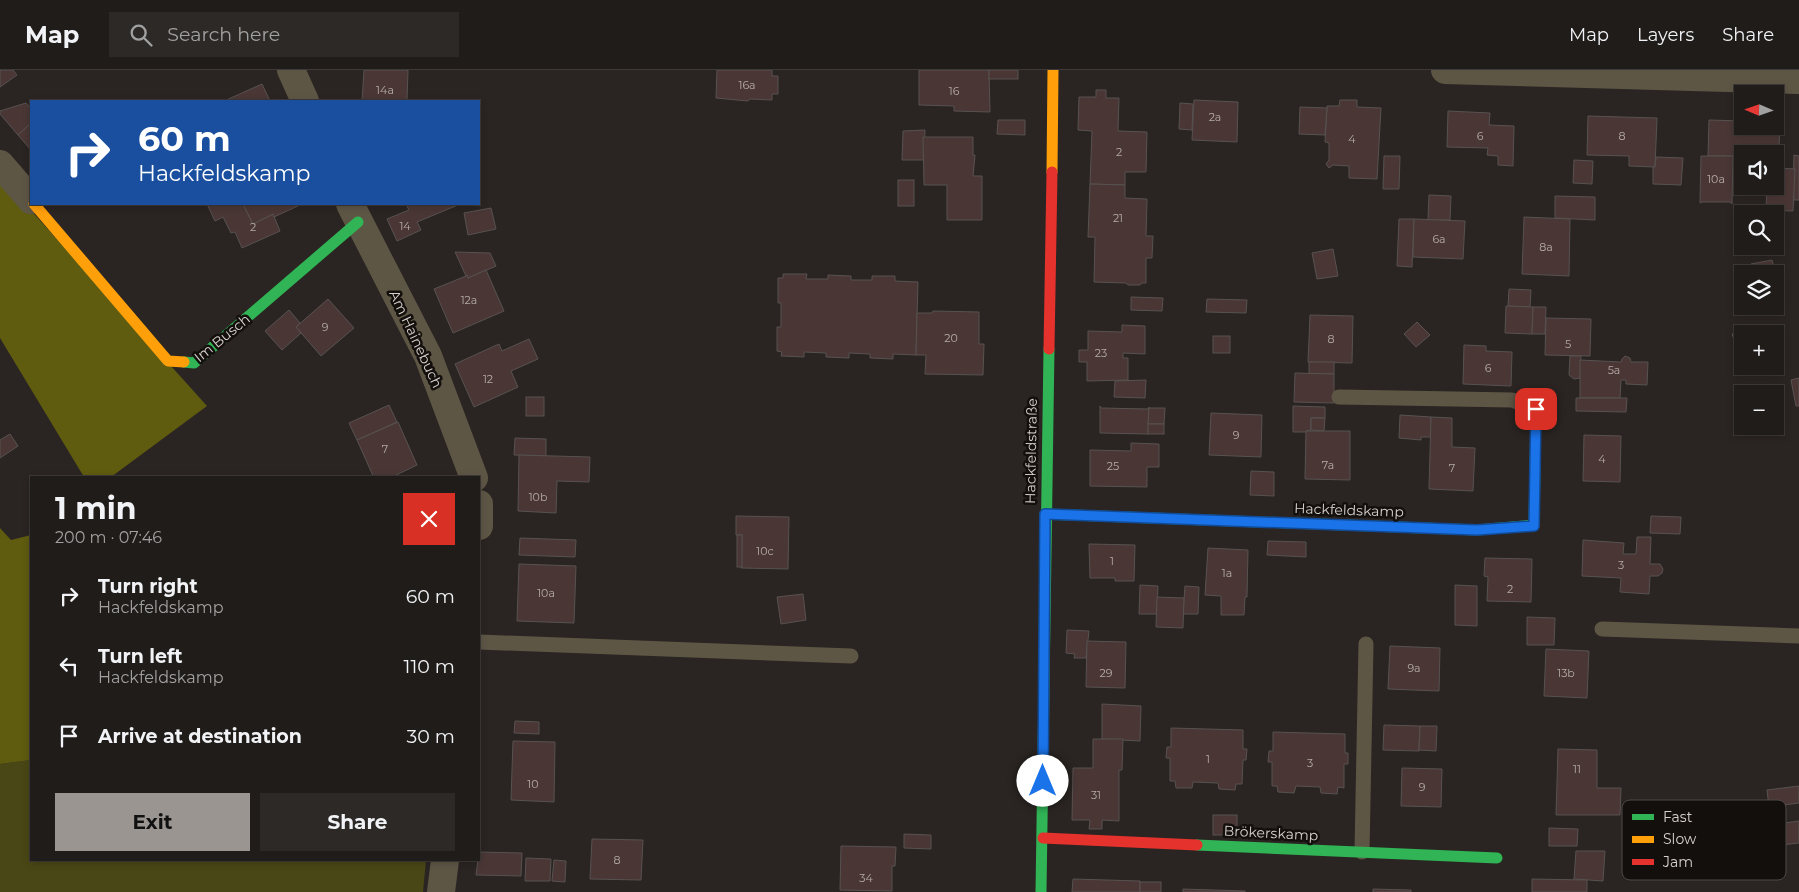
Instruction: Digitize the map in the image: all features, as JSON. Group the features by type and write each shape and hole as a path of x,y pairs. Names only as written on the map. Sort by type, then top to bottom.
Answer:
{"street":[{"path":"291,70 305,100"},
{"name":"Hackfeldstraße","path":"1041,892 1045,514 1053,70"},
{"path":"1444,70 1797,76"},
{"path":"0,164 30,199"},
{"name":"Im Busch","path":"35,205 168,361 194,364 354,213"},
{"name":"Am Hainebuch","path":"354,213 428,356 473,476"},
{"name":"Hackfeldskamp","path":"1045,514 1477,530 1534,526 1536,409"},
{"name":"Brökerskamp","path":"1043,838 1497,858"},
{"path":"441,892 445,861"}],"lane":[{"path":"1339,396 1512,400 1536,409"},
{"path":"1602,629 1799,636"},
{"path":"480,642 851,656"},
{"path":"1362,852 1366,644"}],"shaded area":[{"path":"0,176 207,406 112,476 83,476 0,338"},
{"path":"0,528 11,540 30,535 30,760 0,764"},
{"path":"30,760 30,861 426,861 423,892 0,892 0,764"}],"building":[{"path":"0,70 13,70 17,75 0,87"},
{"path":"364,70 408,70 407,100 362,100"},
{"path":"717,70 772,70 772,76 778,76 778,94 772,94 772,100 750,99 748,101 716,98"},
{"path":"919,70 989,70 990,112 954,111 954,106 919,105"},
{"path":"989,70 1018,70 1018,79 989,79"},
{"path":"262,84 270,100 226,100"},
{"path":"1096,90 1106,90 1106,98 1119,98 1118,131 1147,132 1146,172 1125,172 1125,185 1090,184 1092,131 1078,130 1079,97 1096,97"},
{"path":"1194,100 1238,102 1237,142 1192,140"},
{"path":"1340,100 1357,100 1357,107 1381,108 1377,179 1349,178 1349,166 1333,165 1329,168 1326,164 1329,160 1329,143 1325,142 1327,106 1339,106"},
{"path":"26,103 30,108 30,124 18,135 0,114 0,111"},
{"path":"1180,103 1193,104 1192,130 1179,129"},
{"path":"1300,107 1327,108 1325,135 1299,134"},
{"path":"1448,111 1490,113 1489,125 1514,126 1513,166 1498,165 1498,156 1487,155 1488,148 1447,147"},
{"path":"1588,116 1657,118 1655,167 1629,166 1629,156 1587,155"},
{"path":"998,120 1025,120 1025,135 997,134"},
{"path":"1709,120 1734,121 1734,135 1780,135 1779,145 1734,145 1734,156 1708,156"},
{"path":"30,124 30,149 18,135"},
{"path":"925,130 924,160 902,160 903,131"},
{"path":"923,137 973,137 973,155 975,155 973,176 982,176 982,220 947,220 947,185 924,185"},
{"path":"1794,155 1799,156 1799,200 1794,200 1793,194"},
{"path":"1384,156 1400,156 1399,189 1383,189"},
{"path":"1701,156 1733,156 1732,204 1730,202 1700,203"},
{"path":"1656,157 1683,158 1681,185 1653,184 1653,167 1655,167"},
{"path":"1574,160 1593,161 1592,184 1573,183"},
{"path":"1784,168 1795,169 1793,211 1784,211 1784,205 1766,205 1767,195 1784,195"},
{"path":"898,180 914,180 914,206 898,206"},
{"path":"1090,184 1125,185 1125,198 1147,199 1146,236 1153,236 1152,258 1146,258 1146,283 1128,285 1126,283 1094,282 1095,237 1088,237"},
{"path":"1429,195 1451,196 1450,220 1428,220"},
{"path":"1555,196 1595,197 1595,220 1555,218"},
{"path":"207,205 244,205 253,224 273,214 280,231 242,248 235,232 231,233 223,217 215,221"},
{"path":"244,205 300,205 274,217 273,214 253,224"},
{"path":"406,205 458,205 417,222 421,230 397,241 387,219 409,210"},
{"path":"491,208 496,229 468,235 464,213"},
{"path":"1524,217 1570,219 1569,276 1522,274"},
{"path":"1399,219 1414,219 1412,267 1397,266"},
{"path":"1414,219 1465,221 1463,259 1413,257"},
{"path":"1333,249 1338,276 1317,279 1312,253"},
{"path":"455,252 490,253 496,266 468,278"},
{"path":"1772,260 1773,265 1751,265"},
{"path":"486,270 504,311 453,333 434,289 467,275 468,278"},
{"path":"783,274 807,274 806,279 828,279 828,275 851,276 851,280 872,280 872,276 895,276 895,281 918,282 916,355 893,354 893,359 870,358 870,354 849,353 849,358 826,357 826,353 804,352 804,357 781,356 782,352 777,351 777,327 781,327 781,303 778,303 778,278 783,278"},
{"path":"1509,289 1531,290 1530,307 1508,306"},
{"path":"1131,297 1163,298 1162,311 1131,310"},
{"path":"328,299 354,328 321,356 296,327"},
{"path":"1207,299 1247,300 1246,313 1206,312"},
{"path":"1506,306 1533,307 1532,334 1505,333"},
{"path":"1533,307 1546,307 1545,334 1532,334"},
{"path":"289,310 300,323 296,327 301,333 282,350 265,331"},
{"path":"933,311 979,312 979,344 984,344 983,375 925,374 926,355 916,355 917,313 932,313"},
{"path":"1310,315 1353,316 1352,363 1308,362"},
{"path":"1546,318 1591,319 1590,356 1545,355"},
{"path":"1417,322 1430,335 1416,347 1404,334"},
{"path":"1122,325 1145,326 1145,354 1123,353 1123,358 1128,358 1128,380 1087,381 1087,362 1079,362 1079,350 1088,350 1088,331 1122,332"},
{"path":"1213,336 1230,336 1230,353 1213,353"},
{"path":"529,339 538,359 511,371 518,387 474,407 455,364 499,344 502,351"},
{"path":"1464,345 1486,346 1486,351 1512,352 1511,386 1463,384"},
{"path":"1570,356 1581,356 1580,378 1574,379 1569,375"},
{"path":"1625,356 1630,358 1631,362 1648,362 1647,385 1626,384 1626,380 1621,380 1620,398 1580,398 1580,360 1621,362"},
{"path":"1309,362 1334,362 1334,374 1309,374"},
{"path":"1295,373 1334,374 1334,403 1294,402"},
{"path":"1799,378 1799,406 1796,406 1791,380"},
{"path":"1146,380 1145,398 1114,397 1115,381"},
{"path":"526,397 544,397 544,416 526,416"},
{"path":"1576,398 1627,398 1626,412 1576,411"},
{"path":"389,405 397,422 357,440 349,423"},
{"path":"1100,406 1101,408 1148,409 1149,407 1148,434 1100,433"},
{"path":"1293,406 1325,407 1325,418 1311,418 1311,430 1293,432"},
{"path":"1149,408 1165,408 1164,424 1148,424"},
{"path":"1211,413 1262,415 1261,457 1209,455"},
{"path":"1400,415 1431,417 1431,437 1421,437 1421,440 1399,438"},
{"path":"1431,417 1452,418 1452,447 1475,448 1473,491 1429,489"},
{"path":"1311,418 1325,418 1324,431 1311,430"},
{"path":"398,422 417,465 394,476 373,476 357,440"},
{"path":"1148,424 1164,424 1164,434 1148,434"},
{"path":"1306,431 1350,431 1350,480 1305,479"},
{"path":"10,434 18,446 0,458 0,440"},
{"path":"1584,435 1621,436 1620,482 1583,481"},
{"path":"515,438 546,439 546,456 514,455"},
{"path":"1131,443 1159,444 1159,467 1147,467 1147,487 1090,486 1090,450 1131,451"},
{"path":"519,455 590,457 589,482 557,481 556,513 518,511"},
{"path":"1251,471 1274,472 1274,496 1250,495"},
{"path":"736,516 789,517 788,569 741,568 742,535 736,535"},
{"path":"1651,516 1681,517 1680,534 1650,533"},
{"path":"737,535 742,535 742,567 737,567"},
{"path":"1637,537 1651,537 1650,564 1660,564 1663,569 1662,573 1658,576 1650,576 1649,594 1620,592 1621,578 1582,576 1583,540 1624,543 1623,554 1636,554"},
{"path":"520,538 576,540 575,557 519,555"},
{"path":"1268,541 1306,542 1306,557 1267,555"},
{"path":"1089,544 1135,545 1134,581 1115,581 1115,578 1090,578"},
{"path":"1208,548 1248,550 1247,597 1245,597 1244,615 1221,615 1221,596 1205,595"},
{"path":"1485,558 1532,559 1531,602 1487,601 1488,577 1484,576"},
{"path":"519,564 576,566 574,623 517,621"},
{"path":"1140,585 1158,586 1157,614 1139,614"},
{"path":"1455,585 1477,586 1477,626 1455,625"},
{"path":"1185,586 1199,587 1198,614 1183,614"},
{"path":"803,594 806,620 781,624 777,597"},
{"path":"1157,597 1184,598 1183,628 1156,627"},
{"path":"1527,617 1555,618 1554,645 1527,645"},
{"path":"1067,630 1089,631 1086,658 1074,658 1075,654 1066,653"},
{"path":"1087,641 1126,642 1125,688 1086,687"},
{"path":"1390,646 1440,648 1439,691 1388,689"},
{"path":"1546,649 1589,651 1587,698 1544,696"},
{"path":"1102,704 1141,706 1140,741 1102,739"},
{"path":"515,721 539,722 539,734 514,733"},
{"path":"1384,725 1420,726 1419,751 1383,750"},
{"path":"1420,726 1437,726 1436,751 1419,750"},
{"path":"1171,728 1243,730 1243,749 1247,749 1246,760 1243,760 1242,784 1236,784 1235,790 1219,789 1218,783 1193,782 1192,788 1176,788 1175,781 1170,781 1170,758 1166,758 1167,747 1171,747"},
{"path":"1273,732 1345,734 1345,753 1348,753 1348,764 1344,764 1344,788 1338,787 1337,794 1321,793 1320,787 1296,786 1294,793 1278,792 1277,786 1272,786 1272,762 1268,762 1269,751 1273,751"},
{"path":"1093,739 1123,739 1122,770 1119,770 1119,821 1102,820 1102,829 1089,829 1090,820 1072,820 1073,768 1093,768"},
{"path":"513,741 555,742 554,802 511,800"},
{"path":"1558,749 1597,750 1597,788 1621,788 1620,815 1556,815"},
{"path":"1402,768 1442,769 1441,807 1401,806"},
{"path":"1799,786 1799,803 1786,805 1786,800 1768,800 1767,790"},
{"path":"1213,815 1237,815 1237,835 1213,835"},
{"path":"1799,821 1799,843 1786,844 1786,823"},
{"path":"1549,828 1578,829 1577,846 1549,846"},
{"path":"904,834 931,835 931,849 904,848"},
{"path":"592,839 643,840 641,880 590,879"},
{"path":"841,846 896,847 895,866 892,866 892,891 840,890"},
{"path":"1576,851 1605,851 1603,881 1574,879"},
{"path":"480,852 522,853 521,876 476,875 478,861 480,861"},
{"path":"526,858 551,859 550,881 525,881"},
{"path":"554,860 566,861 565,882 552,881"},
{"path":"1073,879 1140,881 1140,892 1072,892"},
{"path":"1532,879 1587,880 1587,892 1532,892"},
{"path":"1140,882 1161,882 1161,892 1140,892"},
{"path":"1183,889 1245,891 1245,892 1183,892"},
{"path":"1373,889 1411,890 1411,892 1373,892"}],"traffic: fast":[{"path":"184,362 194,363 358,222"},
{"path":"1041,892 1049,349"},
{"path":"1045,514 1477,530 1534,525 1536,409"},
{"path":"1197,845 1497,858"}],"traffic: slow":[{"path":"1052,172 1053,70"},
{"path":"35,205 168,361 184,362"}],"traffic: jam":[{"path":"1049,349 1052,172"},
{"path":"1043,838 1197,845"}],"route":[{"path":"1043,781 1045,514 1477,530 1534,526 1536,409"}]}
